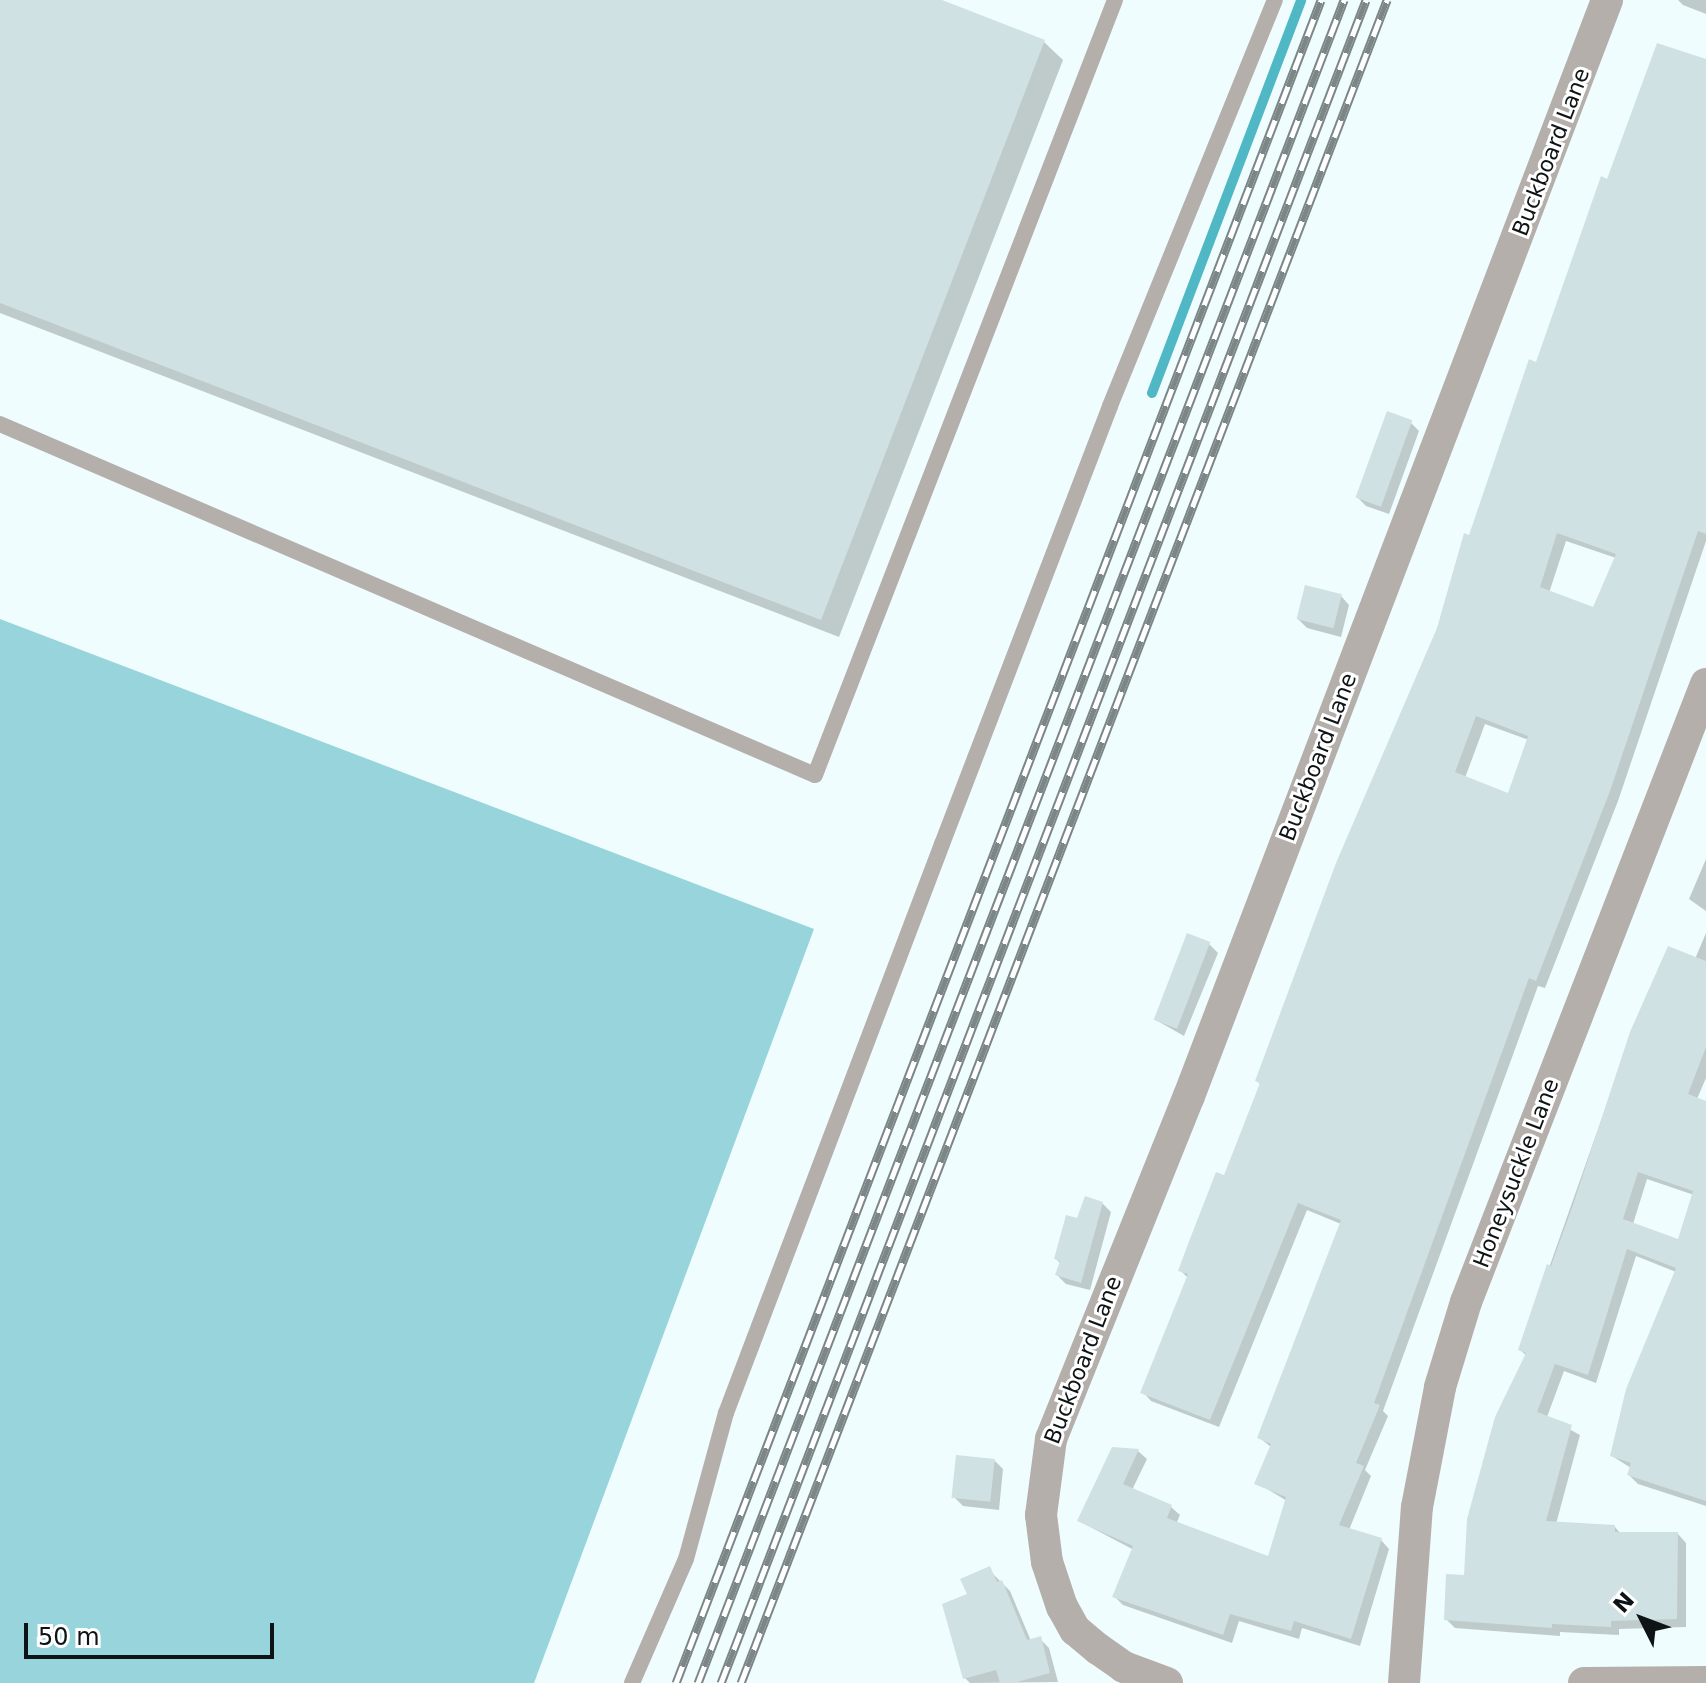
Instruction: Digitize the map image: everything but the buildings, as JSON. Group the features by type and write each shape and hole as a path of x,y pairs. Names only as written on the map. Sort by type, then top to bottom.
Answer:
{"street":[{"name":"Buckboard Lane","path":"1167,1683 1124,1667 1075,1630 1051,1580 1041,1515 1051,1439 1189,1096 1607,0"},
{"name":"Honeysuckle Lane","path":"1404,1683 1417,1507 1440,1387 1466,1302 1706,684"},
{"path":"1584,1683 1706,1682"}],"lane":[{"path":"0,424 815,775 1115,0"},
{"path":"632,1683 686,1559 726,1413 942,844 1110,406 1275,0"}],"shaded area":[{"path":"0,619 814,929 534,1683 0,1683"}],"waterway":[{"path":"1152,393 1301,0"}],"railway":[{"path":"676,1683 1321,0"},
{"path":"698,1683 1344,0"},
{"path":"721,1683 1366,0"},
{"path":"741,1683 1387,0"}]}
